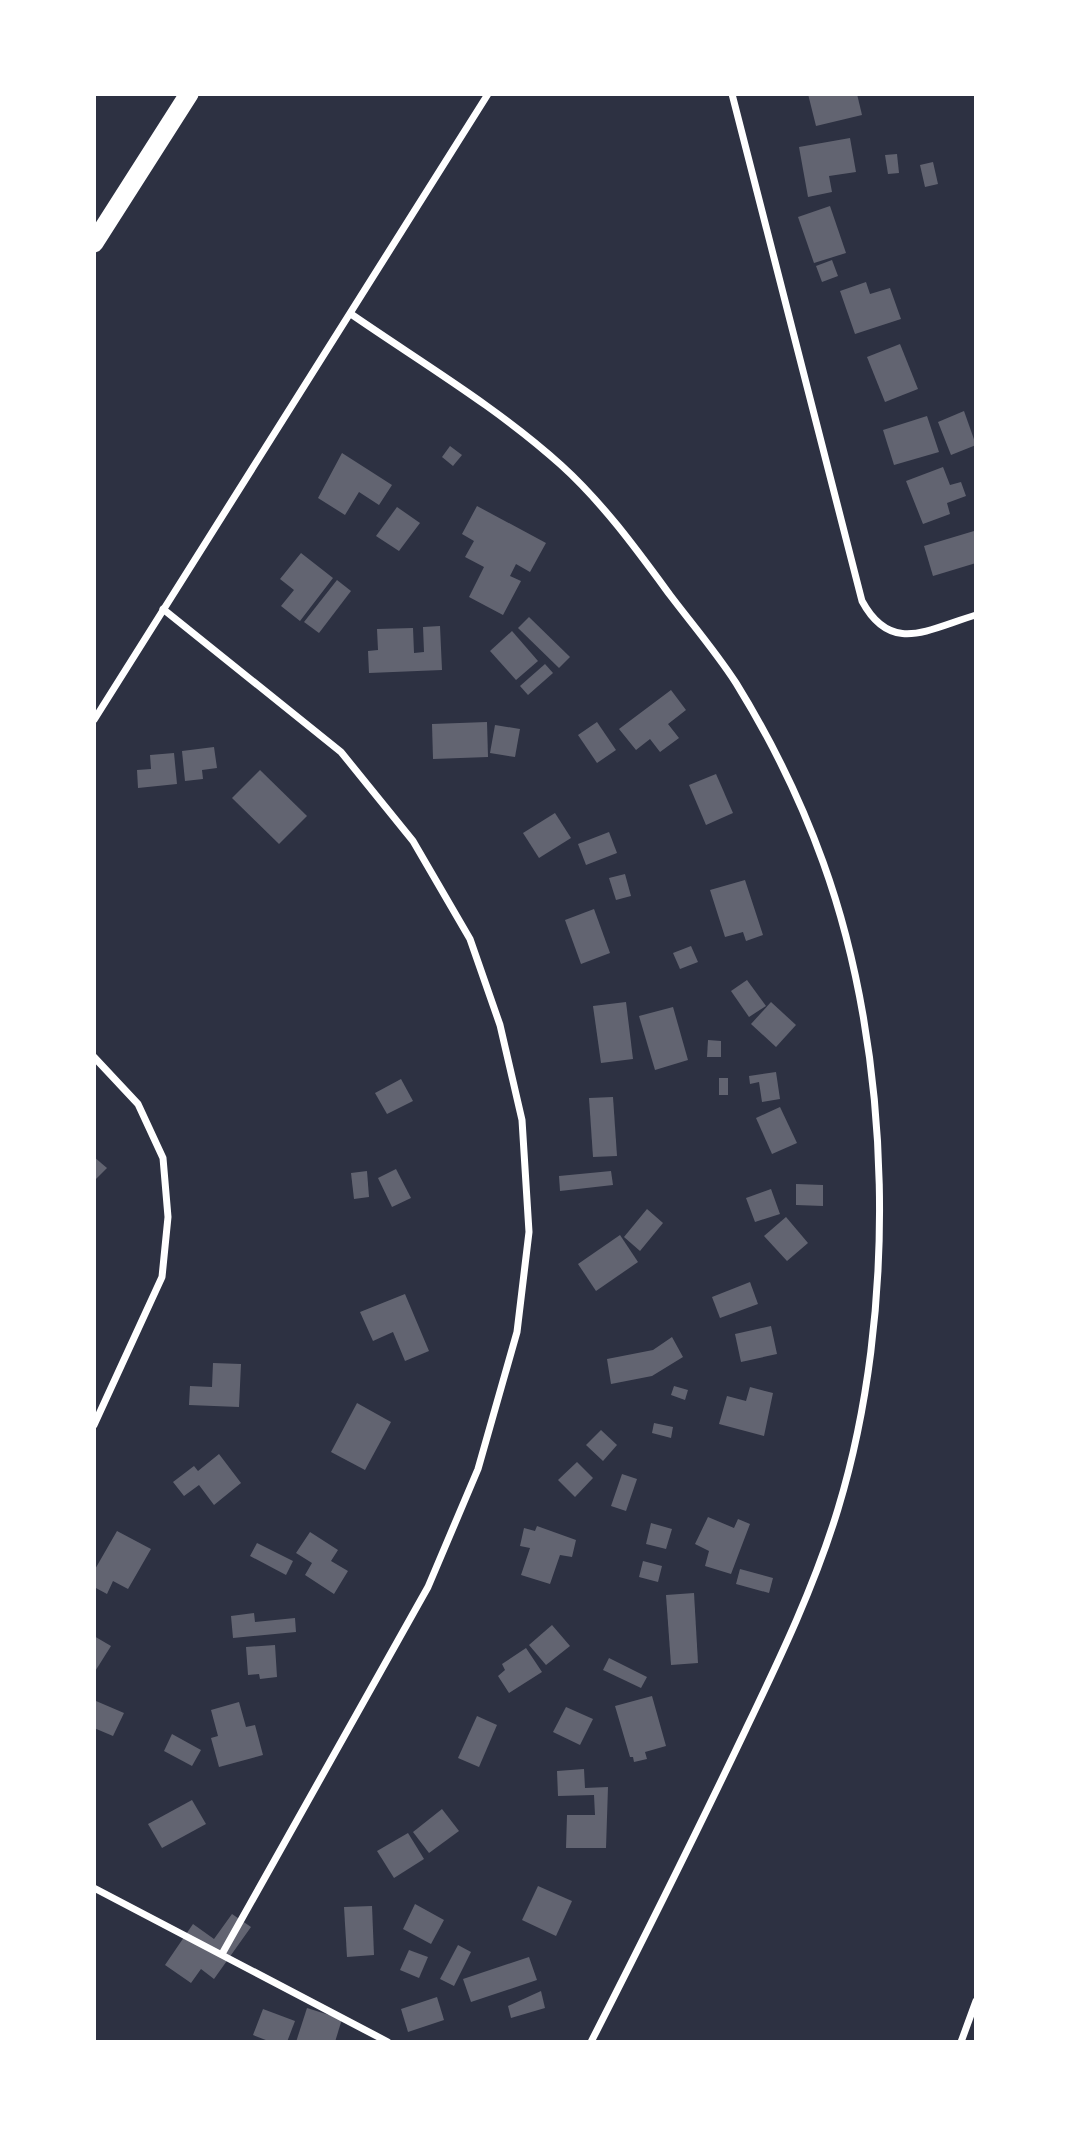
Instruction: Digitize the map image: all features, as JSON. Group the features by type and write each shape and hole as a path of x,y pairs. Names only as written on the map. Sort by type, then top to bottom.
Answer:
{"highway":[{"path":"94,243 189,94"}],"street":[{"path":"94,719 488,94"},
{"path":"732,94 862,601 873,622 888,633 909,634 975,615"},
{"path":"351,314 493,411 563,467 631,542 735,681 780,766 823,862 855,973 873,1074 879,1227 869,1370 838,1509 794,1629 705,1816 591,2042"},
{"path":"163,610 341,752 413,841 470,939 500,1025 522,1120 529,1231 517,1332 478,1469 428,1587 222,1954"},
{"path":"94,1057 138,1104 163,1158 168,1217 162,1277 94,1425"},
{"path":"94,1888 388,2042"},
{"path":"961,2042 975,2001"}],"building":[{"path":"808,94 857,94 862,115 816,126"},
{"path":"850,138 856,172 829,176 832,192 808,197 799,147"},
{"path":"897,154 899,173 888,174 885,155"},
{"path":"933,162 938,184 925,187 920,165"},
{"path":"830,206 846,253 814,263 798,217"},
{"path":"832,260 838,276 822,282 816,266"},
{"path":"866,282 870,294 890,288 901,319 855,334 840,291"},
{"path":"900,344 918,389 885,402 867,357"},
{"path":"964,411 976,445 951,455 938,422"},
{"path":"927,416 939,452 894,465 883,430"},
{"path":"450,446 462,455 453,466 442,457"},
{"path":"342,453 392,485 379,505 359,492 345,515 318,498"},
{"path":"943,467 950,485 961,482 966,496 947,503 950,514 923,524 906,481"},
{"path":"477,506 546,543 530,572 516,564 510,576 521,581 503,615 469,597 484,567 465,557 474,541 462,534"},
{"path":"397,507 420,523 399,551 376,536"},
{"path":"974,531 976,563 933,576 924,546"},
{"path":"301,553 333,578 300,621 281,606 294,590 280,579"},
{"path":"337,580 351,591 319,633 304,622"},
{"path":"529,617 570,657 559,668 518,628"},
{"path":"440,626 442,670 369,673 368,651 378,650 377,629 413,628 414,653 424,652 423,627"},
{"path":"512,631 538,661 516,680 490,651"},
{"path":"545,664 553,673 528,695 520,686"},
{"path":"671,690 686,710 668,724 679,738 660,752 650,739 636,750 619,729"},
{"path":"487,722 488,757 433,759 432,724"},
{"path":"597,722 616,750 597,763 578,735"},
{"path":"495,725 520,729 515,757 490,753"},
{"path":"214,747 217,768 202,770 203,779 185,781 182,751"},
{"path":"174,753 177,784 138,788 137,770 151,769 150,755"},
{"path":"260,770 307,816 279,844 232,798"},
{"path":"716,774 733,813 706,825 689,785"},
{"path":"555,813 571,838 539,858 523,833"},
{"path":"609,832 617,853 586,865 578,844"},
{"path":"625,874 631,896 616,900 609,878"},
{"path":"745,880 763,935 746,941 743,932 725,937 710,890"},
{"path":"594,909 610,953 581,964 565,920"},
{"path":"691,946 698,962 680,969 673,953"},
{"path":"747,980 766,1006 749,1017 731,991"},
{"path":"626,1002 633,1059 601,1063 593,1006"},
{"path":"771,1002 796,1025 776,1047 751,1024"},
{"path":"673,1007 688,1060 655,1070 639,1016"},
{"path":"708,1040 721,1041 721,1057 707,1057"},
{"path":"776,1072 780,1099 762,1102 759,1082 750,1084 749,1076"},
{"path":"719,1078 728,1078 728,1095 719,1095"},
{"path":"401,1079 413,1101 387,1114 375,1093"},
{"path":"613,1097 617,1156 593,1157 589,1098"},
{"path":"780,1107 797,1143 772,1154 756,1118"},
{"path":"94,1157 107,1168 94,1181"},
{"path":"396,1169 411,1198 392,1207 378,1178"},
{"path":"367,1171 369,1197 354,1199 351,1173"},
{"path":"611,1171 613,1185 560,1191 559,1176"},
{"path":"796,1184 823,1185 823,1206 796,1205"},
{"path":"771,1189 780,1214 755,1222 746,1198"},
{"path":"647,1209 663,1223 640,1251 624,1237"},
{"path":"786,1217 808,1243 787,1261 764,1236"},
{"path":"620,1235 638,1262 596,1291 578,1264"},
{"path":"750,1282 758,1304 720,1318 712,1297"},
{"path":"405,1294 429,1351 405,1361 393,1332 373,1341 360,1312"},
{"path":"771,1326 777,1354 741,1362 735,1334"},
{"path":"672,1337 683,1357 652,1376 611,1384 607,1359 653,1350"},
{"path":"213,1363 241,1364 239,1407 189,1405 190,1386 212,1387"},
{"path":"674,1386 688,1390 685,1400 671,1395"},
{"path":"750,1387 773,1393 764,1436 719,1424 727,1396 746,1401"},
{"path":"357,1403 391,1422 365,1470 331,1452"},
{"path":"654,1423 673,1427 671,1438 652,1433"},
{"path":"601,1430 617,1445 603,1461 586,1445"},
{"path":"219,1454 241,1483 214,1505 199,1485 184,1496 173,1482 194,1466 198,1471"},
{"path":"577,1462 593,1478 575,1497 558,1480"},
{"path":"622,1474 637,1479 626,1511 611,1506"},
{"path":"708,1517 734,1528 738,1519 750,1524 731,1574 705,1566 709,1551 695,1544"},
{"path":"651,1523 672,1529 666,1549 646,1544"},
{"path":"537,1526 576,1540 572,1557 560,1555 550,1584 521,1575 530,1548 520,1546 524,1528 535,1531"},
{"path":"117,1531 151,1549 128,1589 113,1581 107,1594 94,1587 94,1571"},
{"path":"310,1532 338,1550 331,1561 348,1571 334,1594 305,1575 312,1563 296,1553"},
{"path":"257,1543 293,1561 286,1575 250,1556"},
{"path":"643,1561 662,1566 658,1582 639,1577"},
{"path":"740,1569 773,1578 769,1593 736,1584"},
{"path":"694,1593 698,1663 671,1665 666,1595"},
{"path":"254,1613 255,1622 295,1618 296,1632 233,1638 231,1616"},
{"path":"552,1625 570,1646 546,1665 529,1645"},
{"path":"94,1636 111,1646 94,1673"},
{"path":"275,1645 277,1677 260,1679 259,1674 248,1675 246,1647"},
{"path":"526,1648 542,1672 509,1693 498,1676 505,1670 502,1664"},
{"path":"609,1658 647,1677 641,1688 603,1670"},
{"path":"652,1696 666,1746 645,1752 647,1759 634,1762 633,1757 630,1757 615,1706"},
{"path":"96,1701 124,1713 113,1736 94,1728"},
{"path":"239,1702 246,1727 255,1725 263,1755 219,1767 211,1738 218,1736 211,1710"},
{"path":"566,1707 593,1719 580,1745 553,1732"},
{"path":"477,1716 497,1725 479,1767 458,1758"},
{"path":"172,1734 201,1750 192,1766 164,1751"},
{"path":"584,1769 585,1788 608,1787 606,1848 566,1848 567,1815 595,1815 594,1795 558,1796 557,1771"},
{"path":"192,1800 206,1824 162,1848 148,1824"},
{"path":"442,1809 459,1831 429,1853 413,1832"},
{"path":"408,1833 424,1859 394,1878 377,1851"},
{"path":"538,1886 572,1901 556,1936 522,1920"},
{"path":"415,1904 444,1920 431,1944 403,1929"},
{"path":"372,1906 374,1955 347,1957 344,1907"},
{"path":"232,1914 251,1927 214,1979 201,1969 191,1983 165,1965 193,1924 214,1939"},
{"path":"458,1945 471,1952 454,1986 440,1979"},
{"path":"409,1950 428,1957 419,1978 400,1970"},
{"path":"529,1957 537,1980 471,2002 463,1979"},
{"path":"541,1991 545,2008 511,2018 508,2006"},
{"path":"437,1997 444,2020 408,2032 401,2009"},
{"path":"307,2008 342,2019 335,2042 296,2042"},
{"path":"263,2009 295,2021 287,2042 271,2042 253,2035"}]}
